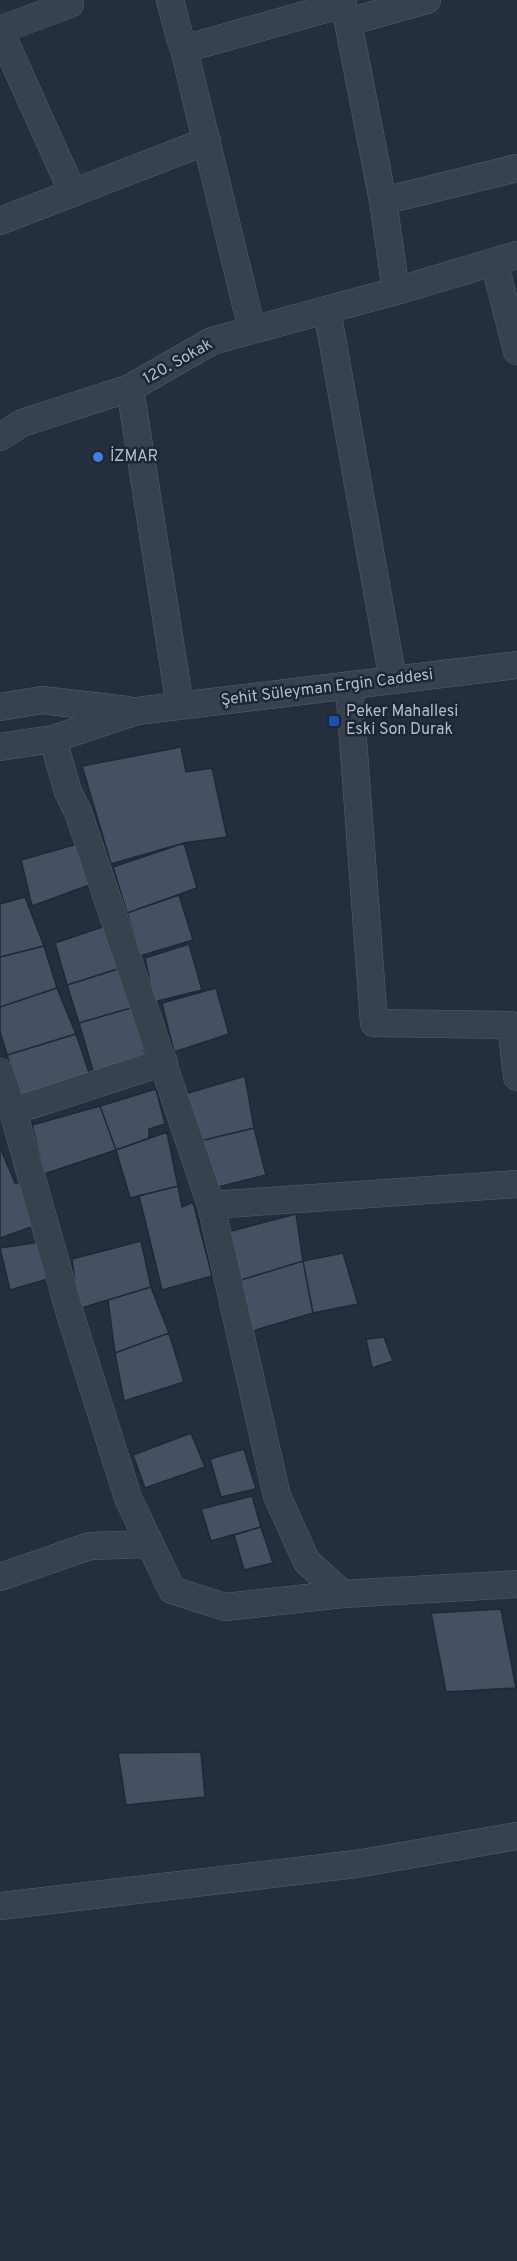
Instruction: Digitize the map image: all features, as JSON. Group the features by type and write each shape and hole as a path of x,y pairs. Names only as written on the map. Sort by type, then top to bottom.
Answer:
{"street":[{"path":"170,0 207,141 252,330"},
{"path":"184,49 344,8 427,0"},
{"path":"73,1 0,31 73,193"},
{"path":"344,8 383,201 396,291"},
{"path":"0,221 207,141"},
{"path":"383,201 517,168"},
{"path":"505,258 517,351"},
{"name":"120. Sokak","path":"7,427 130,388 212,341 396,291 505,258"},
{"path":"327,310 393,680"},
{"path":"130,388 180,705"},
{"name":"Şehit Süleyman Ergin Caddesi","path":"0,747 53,739 137,711 517,665"},
{"path":"349,685 374,1023 511,1025 517,1077"},
{"name":"Şehit Süleyman Ergin Caddesi","path":"0,707 42,700 137,711"},
{"path":"53,739 68,792 78,812 211,1205 277,1496 307,1563 343,1594"},
{"path":"13,1111 164,1062"},
{"path":"0,1072 70,1317 128,1498 148,1544 172,1590 225,1607 343,1594 517,1584"},
{"path":"211,1205 517,1184"},
{"path":"0,1577 90,1546 148,1544"},
{"path":"0,1906 356,1864 517,1836"}],"building":[{"path":"181,747 186,772 212,768 227,837 184,843 111,864 82,766"},
{"path":"84,842 95,883 32,906 21,860"},
{"path":"184,843 197,888 127,913 113,867"},
{"path":"179,895 193,940 140,956 127,913"},
{"path":"25,897 44,946 0,957 0,904"},
{"path":"105,926 121,968 67,985 55,943"},
{"path":"189,944 202,990 154,1002 145,958"},
{"path":"44,946 57,988 0,1007 0,957"},
{"path":"121,968 134,1007 79,1023 67,985"},
{"path":"57,988 76,1034 7,1055 0,1031 0,1007"},
{"path":"216,988 229,1034 174,1052 162,1003"},
{"path":"134,1007 146,1058 94,1074 79,1023"},
{"path":"76,1034 90,1075 21,1099 7,1055"},
{"path":"245,1076 254,1128 200,1141 185,1094"},
{"path":"156,1089 165,1124 149,1129 149,1138 116,1150 100,1106"},
{"path":"100,1106 116,1150 44,1174 32,1125"},
{"path":"254,1128 266,1175 210,1189 200,1141"},
{"path":"167,1132 178,1186 130,1198 116,1150"},
{"path":"0,1147 15,1183 24,1183 34,1226 0,1238"},
{"path":"178,1186 182,1207 193,1202 212,1276 162,1290 139,1196"},
{"path":"296,1214 303,1261 238,1281 224,1233"},
{"path":"141,1241 151,1287 78,1309 72,1259"},
{"path":"40,1242 48,1279 10,1290 0,1248"},
{"path":"343,1253 358,1304 313,1313 303,1261"},
{"path":"303,1261 313,1313 249,1332 238,1281"},
{"path":"151,1287 169,1333 115,1353 108,1300"},
{"path":"169,1333 184,1382 124,1401 115,1353"},
{"path":"384,1337 393,1361 372,1368 366,1339"},
{"path":"191,1433 205,1467 145,1488 133,1455"},
{"path":"244,1449 256,1489 221,1497 210,1459"},
{"path":"252,1496 261,1527 211,1541 201,1509"},
{"path":"261,1527 273,1563 244,1570 234,1535"},
{"path":"501,1609 516,1688 446,1692 431,1613"},
{"path":"201,1752 205,1797 126,1805 118,1753"}],"place":[{"name":"İZMAR","path":"98,457"},
{"name":"Peker Mahallesi Eski Son Durak","path":"334,721"}]}
